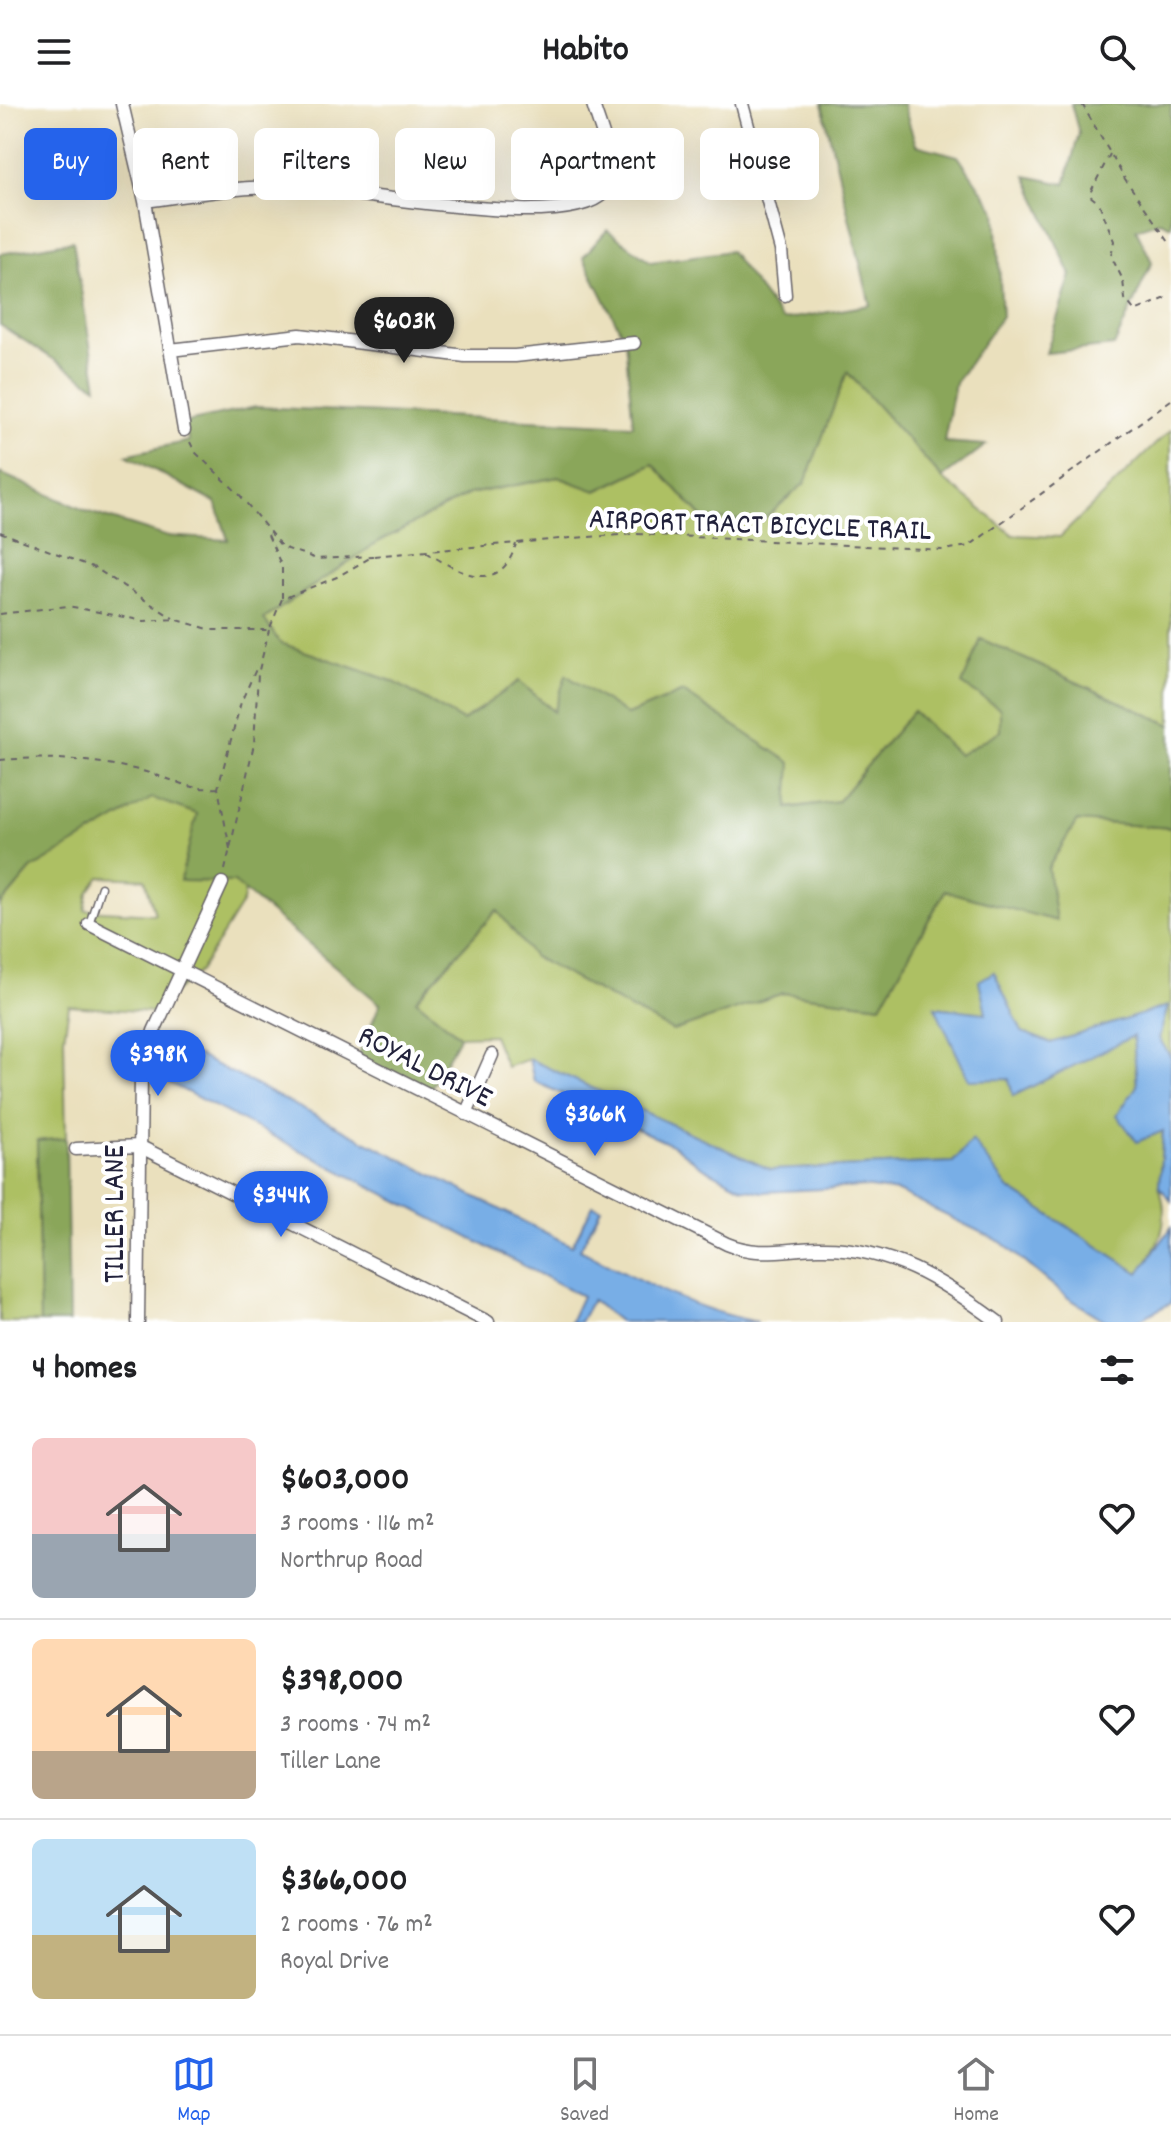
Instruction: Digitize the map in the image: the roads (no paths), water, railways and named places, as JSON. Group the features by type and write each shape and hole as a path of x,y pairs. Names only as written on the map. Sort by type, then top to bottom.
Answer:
{"street":[{"path":"122,104 145,201 184,430"},
{"path":"145,201 242,188 319,187 457,207 546,211 580,206 602,195 608,186 610,165 593,104"},
{"path":"742,104 781,250 785,295"},
{"path":"170,350 300,335 465,356 515,356 634,343"},
{"name":"TILLER LANE","path":"138,1322 141,1075 154,1031 184,972 222,883"},
{"path":"89,924 184,972"},
{"name":"ROYAL DRIVE","path":"184,972 746,1252 843,1249 896,1259 936,1278 998,1322"},
{"path":"466,1114 492,1055"},
{"path":"76,1149 139,1146 488,1322"}],"lane":[{"path":"89,924 101,887"}],"water":[{"path":"994,972 1022,1032 1051,1043 1168,1006 1159,1038 1171,1058 1171,1201 1159,1186 1163,1131 1137,1142 1117,1115 1137,1086 1133,1036 1013,1096 1009,1079 969,1080 935,1007 986,1013 979,981"},
{"path":"169,1041 572,1246 593,1205 601,1208 580,1249 688,1302 758,1322 620,1322 592,1300 580,1322 570,1322 582,1296 156,1076"},
{"path":"529,1059 771,1170 953,1162 972,1140 1008,1188 1139,1273 1171,1228 1171,1303 1135,1322 1106,1321 1067,1297 1001,1242 898,1192 863,1187 762,1192 742,1188 700,1166 676,1147 534,1081"}]}
